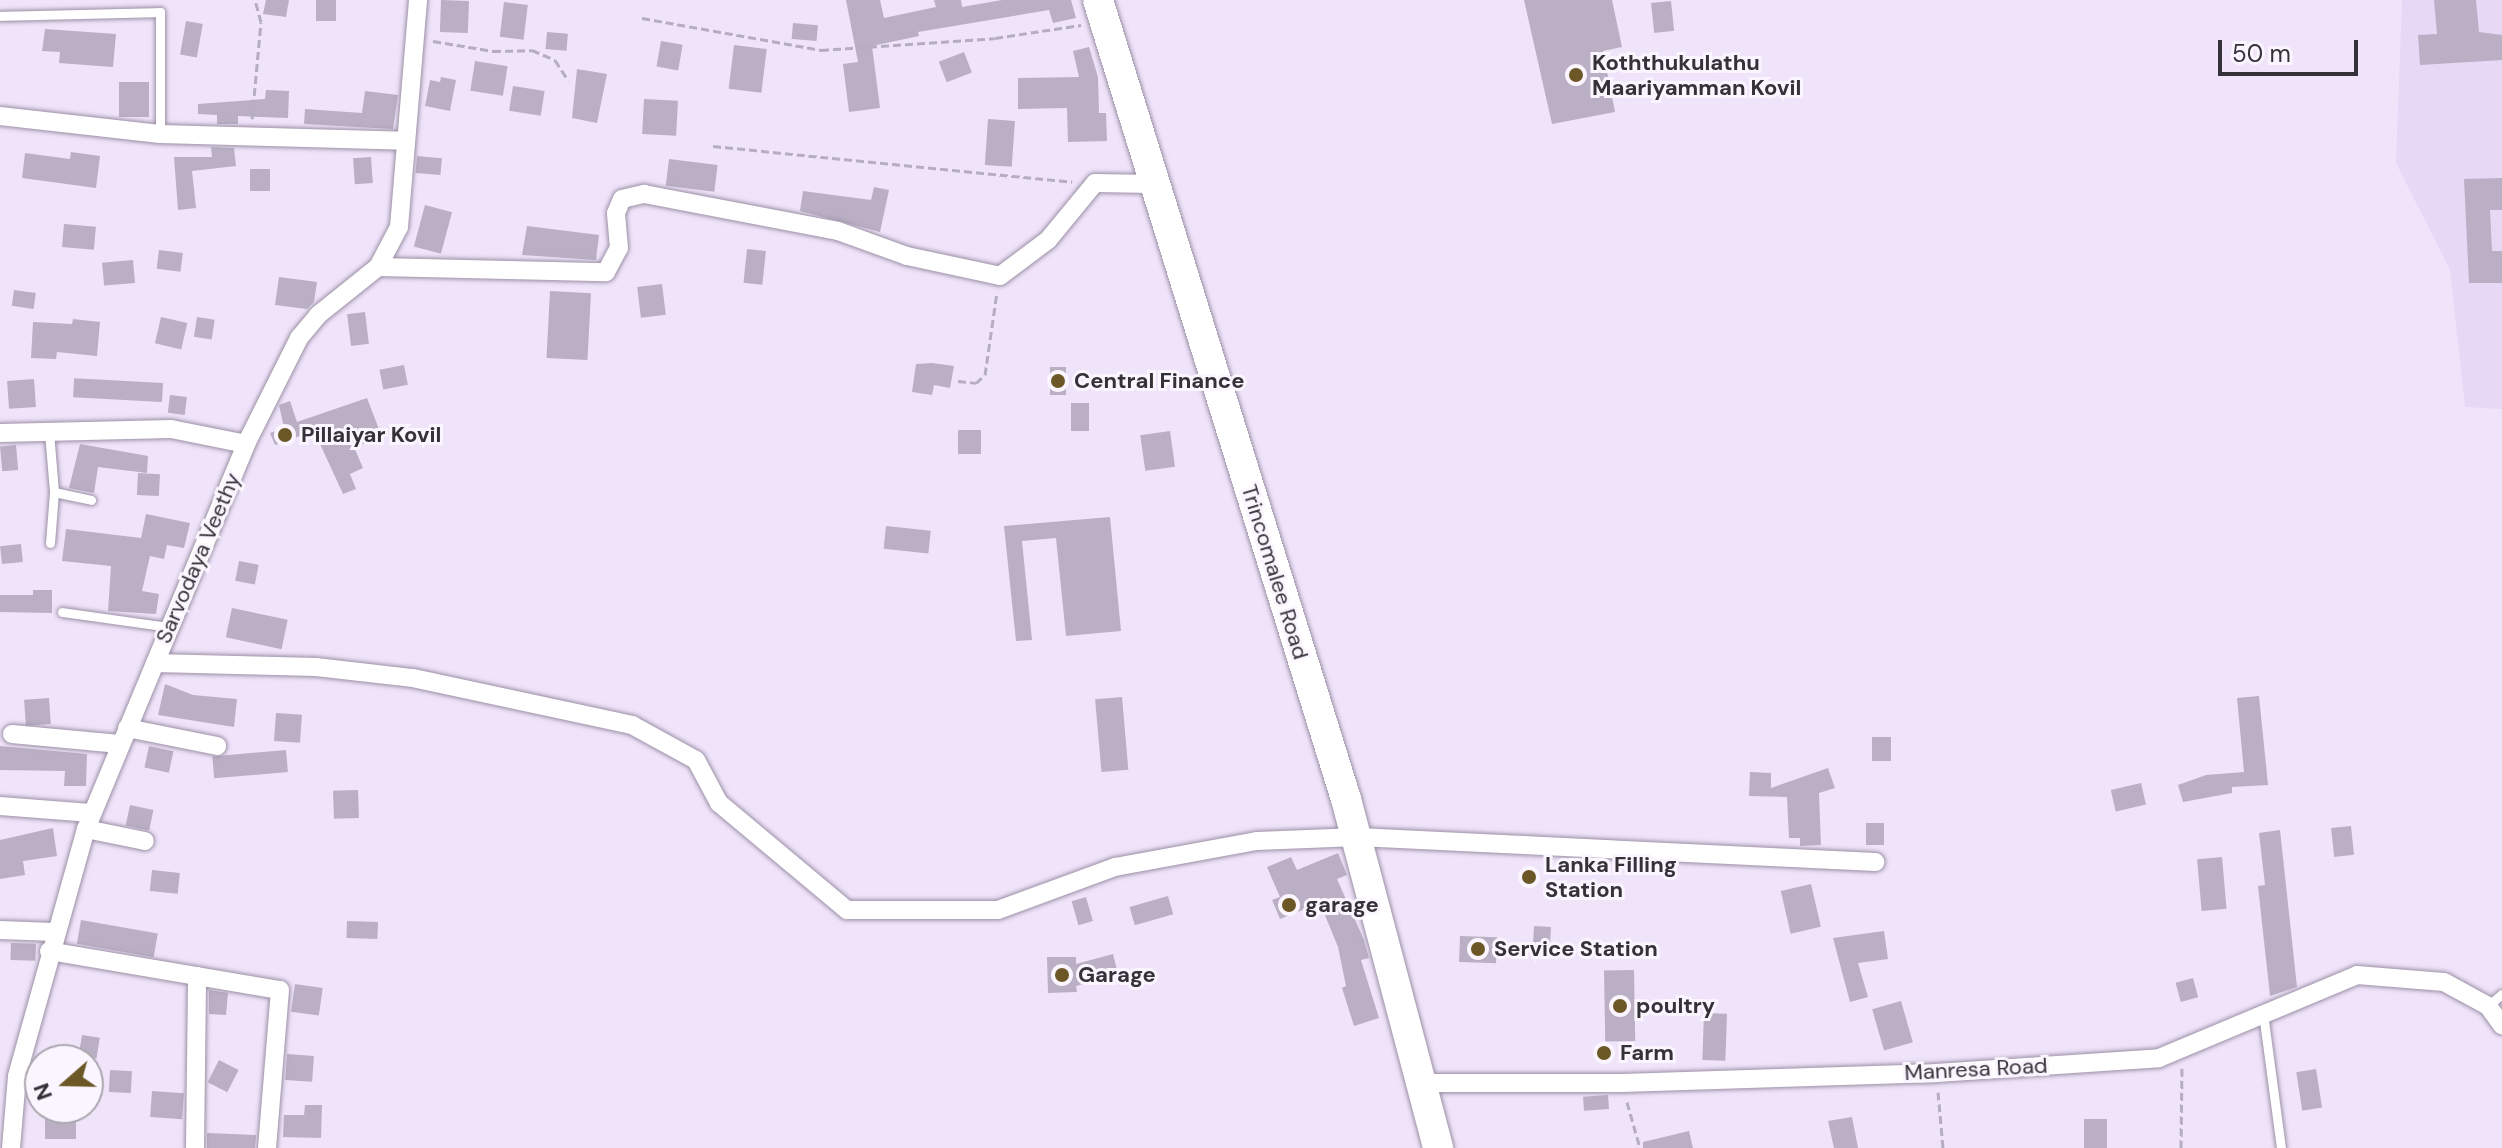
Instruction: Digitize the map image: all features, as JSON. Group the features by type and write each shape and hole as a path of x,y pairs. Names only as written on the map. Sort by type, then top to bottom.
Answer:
{"highway":[{"name":"Trincomalee Road","path":"1101,11 1358,837 1418,1083 1438,1148"}],"street":[{"name":"Sarvodaya Veethy","path":"11,1148 17,1076 88,821 246,444 299,338 318,315 378,267 399,227 418,0"},
{"path":"0,116 160,134 405,141"},
{"path":"378,267 606,272 619,248 616,213 622,199 644,194 838,231 907,256 1000,276 1048,240 1095,183 1153,184"},
{"path":"0,433 49,429 171,429 246,444"},
{"path":"155,663 316,667 413,678 632,725 696,760 719,803 847,910 998,910 1115,867 1257,841 1358,837 1875,862"},
{"path":"12,734 124,736 217,746"},
{"path":"0,806 88,821 145,841"},
{"path":"0,930 197,976 280,990 267,1148"},
{"name":"Manresa Road","path":"1418,1083 1622,1083 1936,1073 2159,1058 2357,975 2444,982 2495,1000 2502,1025"},
{"path":"195,1148 197,976"}],"lane":[{"path":"0,16 160,12 160,134"},
{"path":"49,429 54,492 50,543"},
{"path":"54,492 91,500"},
{"path":"62,612 169,627"},
{"path":"2263,1013 2281,1148"}],"path":[{"path":"251,135 261,22 255,0"},
{"path":"642,18 821,50 995,38 1101,11"},
{"path":"413,38 493,51 532,50 555,60 568,80"},
{"path":"713,146 1095,183"},
{"path":"958,381 976,383 985,375 1000,276"},
{"path":"2181,1148 2182,1048"},
{"path":"1936,1073 1943,1148"},
{"path":"1622,1083 1640,1148"}],"shaded area":[{"path":"2402,0 2502,0 2502,409 2465,407 2450,270 2396,163"}],"building":[{"path":"266,0 289,0 286,17 263,14"},
{"path":"316,0 336,0 336,21 316,21"},
{"path":"441,0 469,1 468,33 440,32"},
{"path":"846,0 880,0 884,18 936,7 934,0 961,0 962,7 1002,0 1071,0 1076,18 1053,23 1049,10 918,32 919,36 872,46 880,108 849,112 843,64 858,62"},
{"path":"1524,0 1612,0 1622,47 1603,51 1615,112 1552,124"},
{"path":"2434,0 2476,0 2479,32 2502,35 2502,60 2420,65 2418,35 2437,34"},
{"path":"1671,1 1674,31 1654,33 1651,3"},
{"path":"504,2 528,5 524,40 500,37"},
{"path":"186,21 203,24 197,57 180,54"},
{"path":"793,23 818,25 817,41 792,39"},
{"path":"45,29 116,34 113,67 59,63 60,52 42,51"},
{"path":"547,32 568,34 566,51 546,49"},
{"path":"661,41 683,45 678,70 656,67"},
{"path":"734,45 767,49 761,93 729,89"},
{"path":"1089,47 1098,77 1099,113 1106,113 1107,141 1068,142 1067,108 1018,109 1018,78 1079,77 1073,51"},
{"path":"964,52 972,73 947,82 939,62"},
{"path":"475,61 508,66 503,96 470,91"},
{"path":"577,69 607,74 597,123 572,118"},
{"path":"441,77 456,80 450,111 425,106 430,80 440,82"},
{"path":"119,82 149,82 149,117 119,117"},
{"path":"513,86 545,91 541,116 509,111"},
{"path":"266,90 289,91 288,118 238,116 238,124 217,124 217,115 198,114 198,104 265,99"},
{"path":"365,91 398,95 393,129 304,124 305,109 362,113"},
{"path":"644,99 678,101 676,136 642,134"},
{"path":"988,119 1015,121 1012,167 985,165"},
{"path":"211,147 234,148 236,166 192,171 196,208 178,210 174,157 212,157"},
{"path":"71,152 100,156 96,188 22,178 25,153 70,159"},
{"path":"417,156 442,158 440,175 416,173"},
{"path":"371,157 373,183 355,184 353,158"},
{"path":"669,159 718,165 714,192 666,186"},
{"path":"250,169 270,169 270,191 250,191"},
{"path":"2502,178 2502,210 2490,210 2492,251 2502,251 2502,283 2469,283 2464,179"},
{"path":"874,187 889,190 880,232 800,211 803,191 871,200"},
{"path":"425,205 452,212 441,254 414,247"},
{"path":"64,224 96,227 94,250 62,247"},
{"path":"527,226 599,235 596,260 522,255"},
{"path":"747,249 766,251 762,285 743,283"},
{"path":"159,250 183,253 181,272 157,269"},
{"path":"133,260 135,283 104,286 102,263"},
{"path":"279,277 317,282 314,302 307,309 275,305"},
{"path":"662,284 666,315 641,318 637,287"},
{"path":"14,290 36,293 34,309 12,306"},
{"path":"550,291 591,293 587,360 546,358"},
{"path":"365,312 369,344 351,346 347,314"},
{"path":"161,317 187,323 181,349 155,343"},
{"path":"197,317 215,320 212,340 194,337"},
{"path":"73,319 100,322 97,356 57,352 56,359 31,358 33,322 72,324"},
{"path":"916,364 954,366 950,388 934,385 932,395 912,392"},
{"path":"404,365 408,385 383,389 379,370"},
{"name":"Central Finance","path":"1050,367 1066,367 1066,395 1050,395"},
{"path":"74,378 163,383 162,402 73,397"},
{"path":"34,379 36,407 9,409 7,381"},
{"path":"170,395 187,397 185,415 168,413"},
{"path":"367,398 382,437 354,447 363,468 350,474 356,489 343,494 314,431 275,445 270,433 284,428 279,405 290,401 297,422"},
{"path":"1071,403 1089,403 1089,431 1071,431"},
{"path":"958,430 981,430 981,454 958,454"},
{"path":"1170,431 1175,467 1145,471 1140,435"},
{"path":"80,444 148,456 147,473 98,467 94,493 69,488"},
{"path":"16,445 18,470 2,471 0,446"},
{"path":"138,473 160,474 159,496 137,495"},
{"path":"146,514 190,523 184,548 167,545 164,559 150,556 142,591 159,594 156,614 108,611 111,566 62,561 66,529 141,538"},
{"path":"1110,517 1121,631 1066,636 1056,538 1022,541 1032,640 1016,641 1004,526"},
{"path":"886,526 931,531 928,554 884,549"},
{"path":"21,544 23,562 2,564 0,546"},
{"path":"239,561 259,565 255,584 235,581"},
{"path":"33,590 52,590 52,613 0,612 0,595 33,595"},
{"path":"232,608 288,620 282,649 226,637"},
{"path":"165,684 193,695 237,699 234,727 158,715"},
{"path":"2259,696 2268,785 2232,787 2232,793 2183,802 2178,785 2206,775 2244,772 2237,698"},
{"path":"1122,697 1128,770 1101,772 1095,699"},
{"path":"49,698 51,724 26,726 24,700"},
{"path":"276,713 302,715 300,743 274,741"},
{"path":"1872,737 1891,737 1891,761 1872,761"},
{"path":"0,746 87,754 86,786 64,786 65,771 0,770"},
{"path":"149,746 173,751 169,773 144,768"},
{"path":"286,750 288,772 214,778 212,756"},
{"path":"1828,768 1835,788 1819,793 1821,845 1800,846 1800,838 1789,838 1787,797 1749,796 1750,772 1771,773 1771,788"},
{"path":"2141,783 2146,804 2116,811 2111,790"},
{"path":"358,790 359,818 334,819 333,791"},
{"path":"130,805 153,810 149,831 126,826"},
{"path":"1866,823 1884,823 1884,845 1866,845"},
{"path":"2351,826 2354,855 2334,857 2331,828"},
{"path":"53,828 57,856 23,861 25,875 0,879 0,840"},
{"path":"2280,830 2297,987 2270,996 2258,886 2265,885 2259,833"},
{"path":"1338,853 1347,875 1337,879 1364,940 1369,958 1361,960 1379,1018 1354,1026 1342,988 1346,986 1338,947 1320,903 1280,919 1272,900 1280,897 1267,867 1291,857 1297,870"},
{"path":"2222,857 2227,909 2202,911 2197,859"},
{"path":"152,870 180,873 178,894 150,891"},
{"path":"1811,884 1821,927 1791,934 1781,891"},
{"path":"1168,896 1173,914 1135,925 1130,907"},
{"path":"1086,897 1093,921 1078,925 1072,901"},
{"path":"81,920 158,934 154,957 77,944"},
{"path":"347,921 378,922 377,939 346,938"},
{"path":"1534,926 1551,927 1550,953 1533,952"},
{"path":"1884,931 1888,959 1858,963 1868,997 1850,1002 1833,938"},
{"name":"Service Station","path":"1460,936 1497,937 1496,963 1459,962"},
{"path":"11,943 36,944 35,961 10,960"},
{"path":"1113,954 1118,974 1076,986 1077,992 1048,993 1047,957 1076,957 1076,964"},
{"name":"poultry","path":"1634,970 1635,1041 1605,1042 1604,971"},
{"path":"2193,978 2198,997 2181,1002 2176,983"},
{"path":"295,984 323,988 319,1016 291,1012"},
{"path":"209,990 228,993 226,1015 209,1014"},
{"path":"1901,1001 1913,1042 1884,1051 1872,1009"},
{"path":"1704,1013 1727,1014 1725,1061 1702,1060"},
{"path":"82,1035 100,1038 99,1044 81,1044"},
{"path":"287,1054 314,1056 312,1082 285,1080"},
{"path":"219,1060 239,1070 227,1092 208,1082"},
{"path":"2316,1069 2322,1108 2302,1111 2296,1072"},
{"path":"110,1070 132,1071 131,1093 109,1092"},
{"path":"152,1091 184,1093 182,1119 150,1117"},
{"path":"1608,1095 1609,1109 1584,1111 1583,1097"},
{"path":"305,1105 322,1105 321,1138 283,1137 284,1115 304,1115"},
{"path":"1852,1117 1858,1148 1834,1148 1828,1121"},
{"path":"2084,1119 2107,1119 2107,1148 2084,1148"},
{"path":"45,1124 76,1124 76,1139 45,1139"},
{"path":"1689,1131 1693,1148 1643,1148 1643,1142"},
{"path":"207,1133 256,1135 255,1148 207,1148"}],"place":[{"name":"Koththukulathu Maariyamman Kovil","path":"1576,75"},
{"name":"Central Finance","path":"1058,381"},
{"name":"Pillaiyar Kovil","path":"285,435"},
{"name":"Lanka Filling Station","path":"1529,877"},
{"name":"garage","path":"1289,905"},
{"name":"Service Station","path":"1478,949"},
{"name":"Garage","path":"1062,975"},
{"name":"poultry","path":"1620,1006"},
{"name":"Farm","path":"1604,1053"}]}
